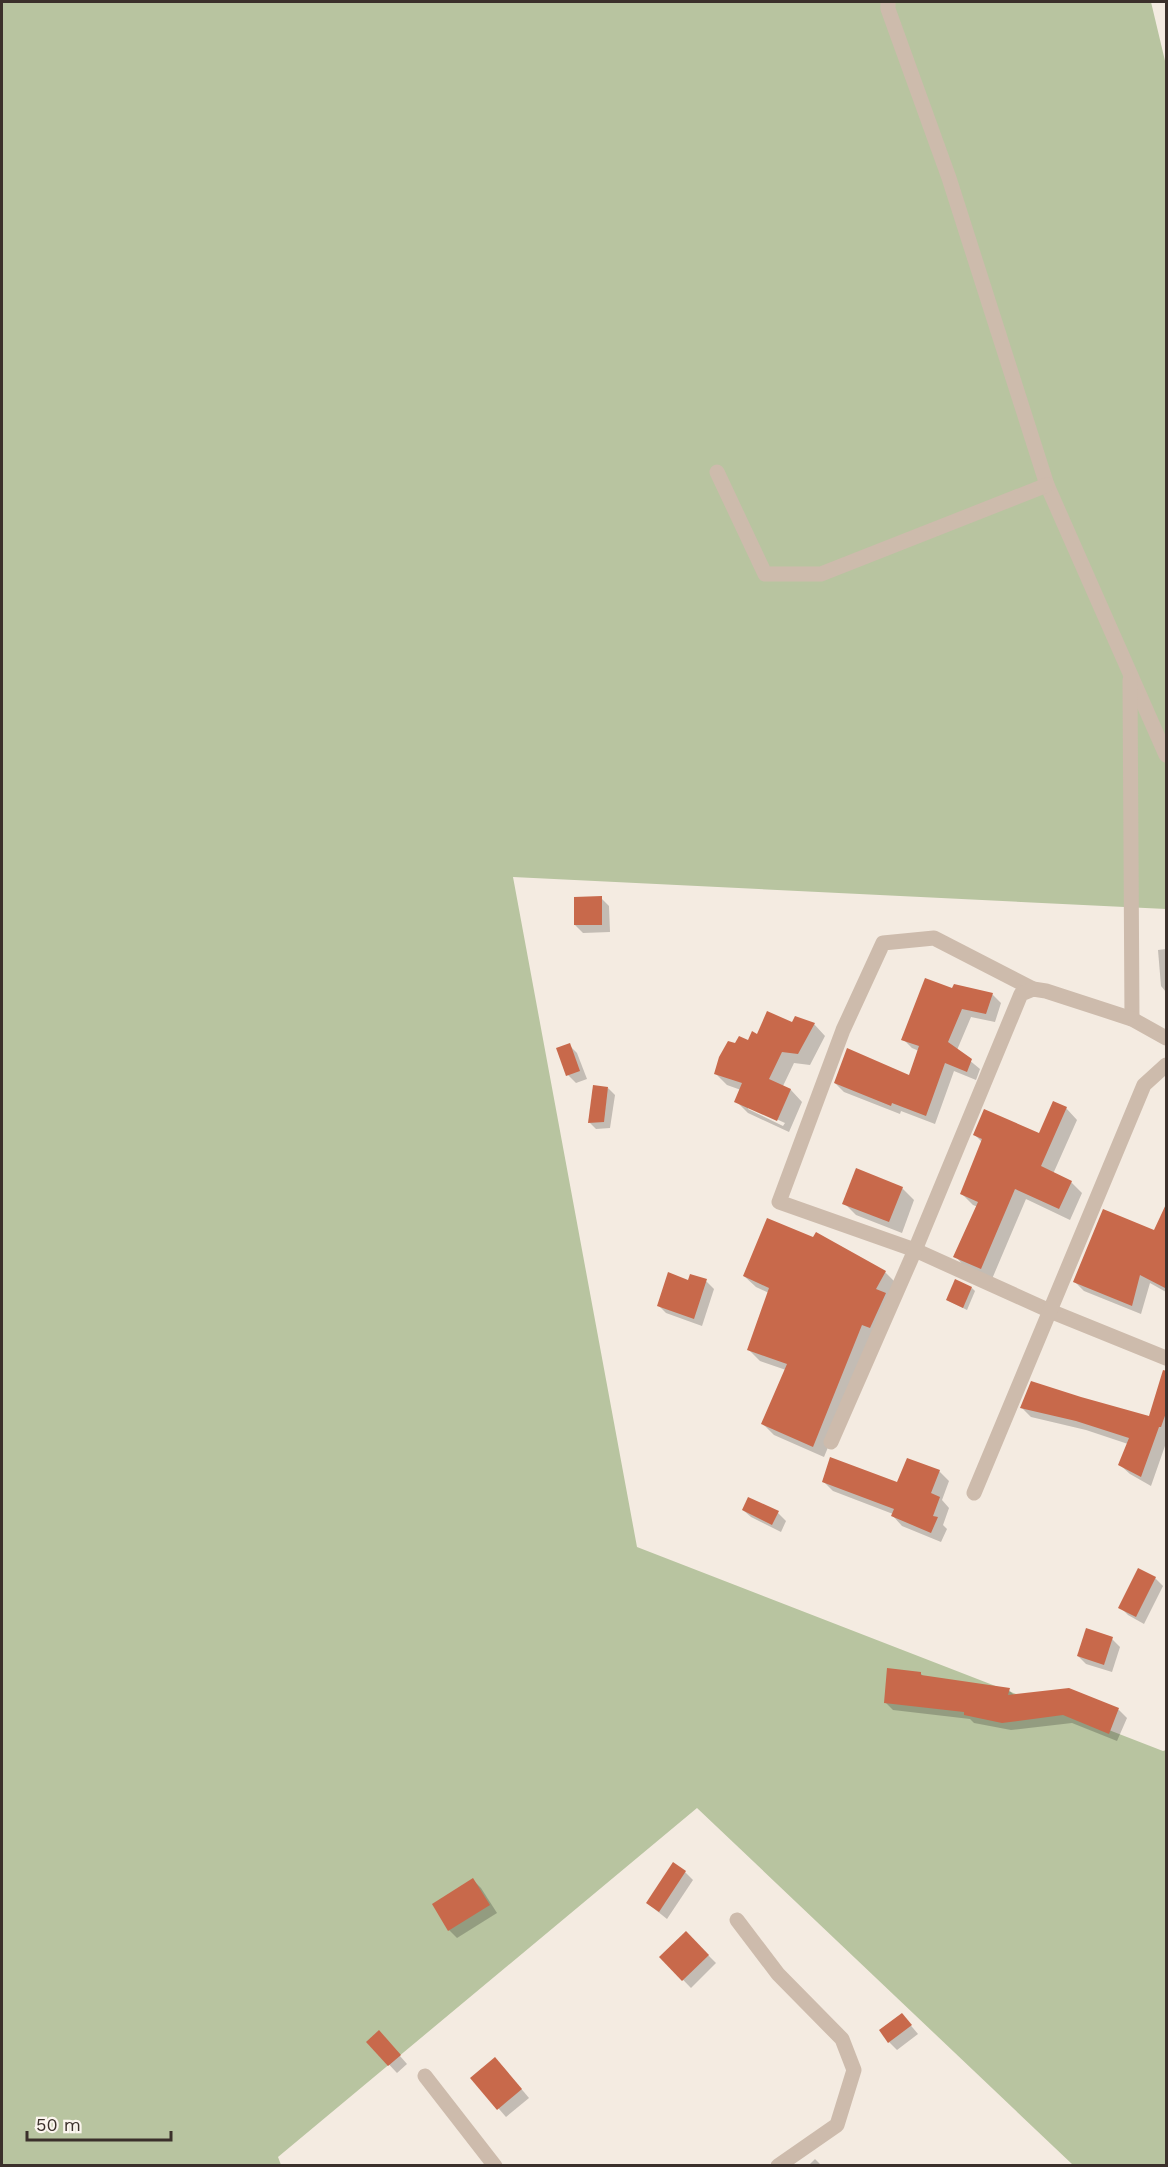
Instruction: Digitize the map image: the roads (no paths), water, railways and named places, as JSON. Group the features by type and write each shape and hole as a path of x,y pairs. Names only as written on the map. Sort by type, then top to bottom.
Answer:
{"street":[{"path":"888,2 888,9 952,189 1047,485 1167,754"},
{"path":"717,472 765,574 821,574 1047,485"},
{"path":"1130,673 1132,1019"},
{"path":"1167,1038 1132,1019 1033,989 934,938 884,943 843,1030 779,1202 915,1250 1050,1311 1167,1359"},
{"path":"831,1442 915,1250 1021,994 1033,989"},
{"path":"974,1493 1144,1085 1167,1065"},
{"path":"737,1920 778,1974 842,2039 854,2070 837,2125 778,2166"},
{"path":"425,2076 495,2166"}]}
